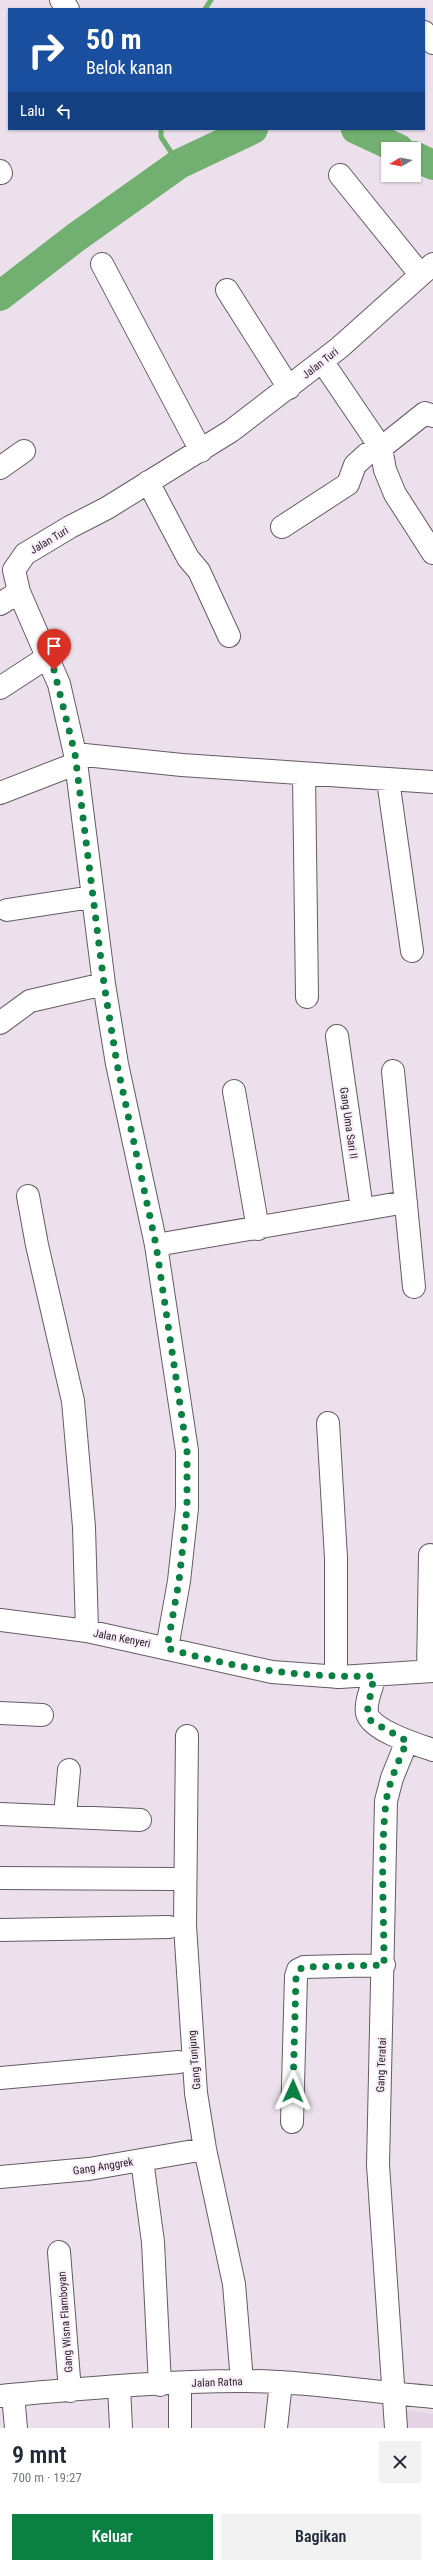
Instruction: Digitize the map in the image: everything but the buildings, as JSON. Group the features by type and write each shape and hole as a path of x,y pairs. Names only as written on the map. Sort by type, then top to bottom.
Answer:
{"street":[{"path":"61,0 67,8"},
{"path":"425,33 433,43"},
{"path":"340,176 426,269"},
{"path":"102,264 201,451"},
{"name":"Jalan Turi","path":"167,1648 179,1581 189,1475 187,1451 156,1245 117,1064 104,984 75,759 59,684 49,656 7,567 25,554 201,451 289,388 322,362 426,269"},
{"path":"227,290 289,388"},
{"path":"322,362 381,448 385,470 395,494 433,553"},
{"path":"282,526 348,484 355,464 367,454 381,448 425,413 433,416"},
{"path":"0,468 24,451"},
{"path":"148,482 188,558 199,571 229,636"},
{"path":"0,604 19,592"},
{"path":"0,688 49,656"},
{"path":"0,793 75,759 433,782"},
{"path":"304,774 307,997"},
{"path":"388,780 412,951"},
{"path":"7,910 92,897"},
{"path":"0,1023 30,1001 104,984"},
{"name":"Gang Uma Sari II","path":"337,1036 362,1209"},
{"path":"393,1070 414,1287"},
{"path":"234,1091 258,1229"},
{"path":"28,1196 37,1245 73,1401 84,1527 87,1631"},
{"path":"156,1245 258,1229 406,1202"},
{"path":"328,1423 336,1558 336,1677"},
{"path":"430,1555 431,1671"},
{"name":"Jalan Kenyeri","path":"0,1620 87,1631 167,1648 251,1669 336,1677 374,1676 431,1671"},
{"path":"374,1676 367,1713 371,1721 407,1741 433,1750"},
{"path":"0,1713 42,1715"},
{"name":"Gang Tunjung","path":"187,1736 185,1926 196,2093 234,2284 242,2381"},
{"name":"Gang Teratai","path":"396,2428 378,2165 384,1965 384,1841 386,1801 392,1778 407,1741"},
{"path":"65,1816 69,1770"},
{"path":"0,1814 140,1820"},
{"path":"0,1878 174,1879"},
{"path":"0,1930 169,1927"},
{"path":"292,2122 296,1976 298,1970 304,1967 384,1965"},
{"path":"0,2078 179,2062"},
{"name":"Gang Anggrek","path":"0,2177 48,2174 206,2149"},
{"path":"142,2160 170,2384 180,2428"},
{"name":"Gang Wisna Flamboyan","path":"59,2252 70,2392"},
{"name":"Jalan Ratna","path":"7,2396 119,2387 242,2381 281,2382 433,2397"},
{"path":"276,2428 281,2382"},
{"path":"119,2387 121,2428"},
{"path":"7,2396 16,2428"}],"shaded area":[{"path":"396,2409 433,2414 433,2428 396,2428"}],"waterway":[{"path":"206,8 211,0"},
{"path":"161,130 161,137 179,164"},
{"path":"0,296 75,238 179,164 251,130"},
{"path":"358,130 384,142"},
{"path":"421,159 433,165"}],"route":[{"path":"54,670 59,684 75,754 75,764 104,984 117,1064 156,1245 187,1451 189,1475 187,1508 179,1581 167,1648 199,1658 261,1671 340,1677 374,1676 367,1703 367,1713 371,1721 407,1741 392,1778 386,1801 384,1841 384,1965 304,1967 298,1970 296,1976 293,2091"}]}
